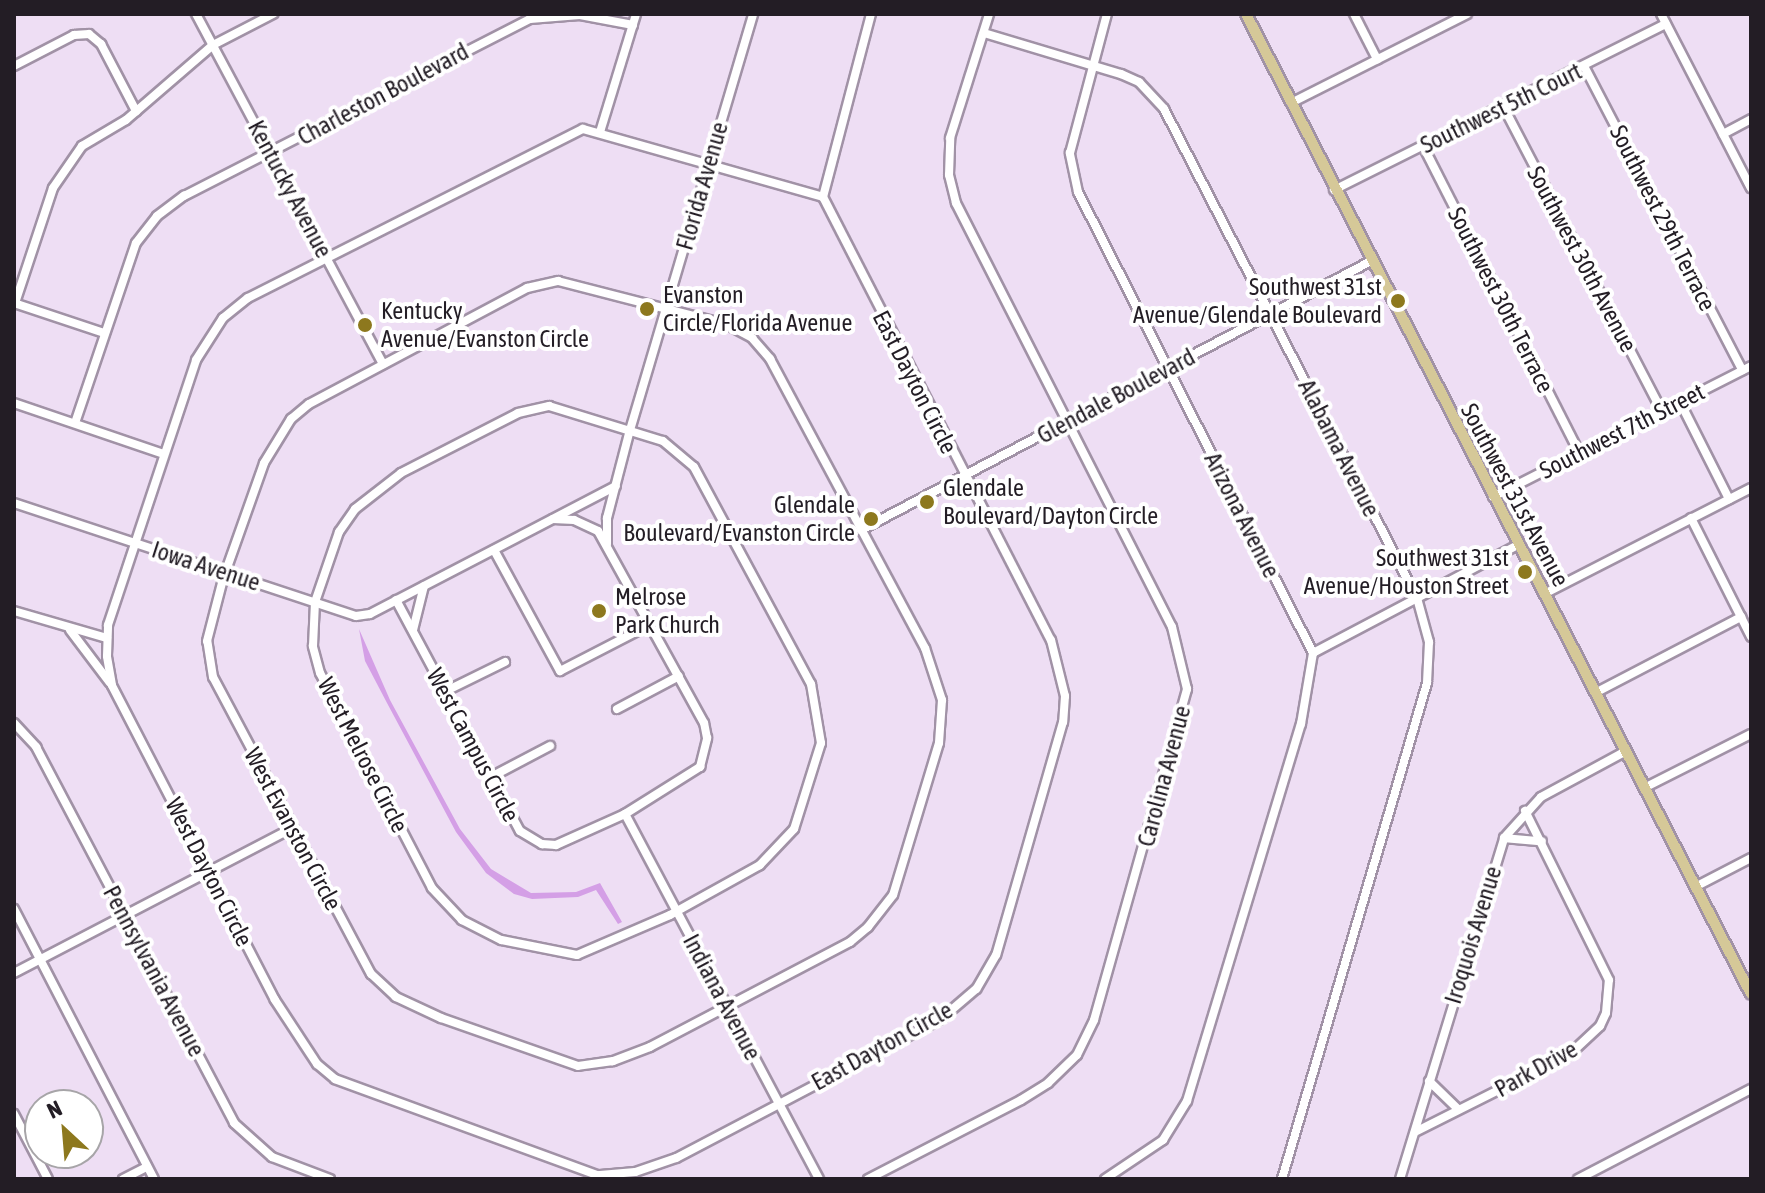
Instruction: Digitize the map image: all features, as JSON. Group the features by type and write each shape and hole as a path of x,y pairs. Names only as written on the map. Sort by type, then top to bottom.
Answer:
{"main road":[{"name":"Southwest 31st Avenue","path":"1246,14 1334,190 1749,986"}],"street":[{"name":"Kentucky Avenue","path":"196,14 383,364"},
{"path":"104,333 14,303 64,168 82,146 136,111 213,45 273,14"},
{"path":"600,132 636,14"},
{"name":"Florida Avenue","path":"607,544 607,518 630,430 753,14"},
{"path":"327,258 564,134 583,129 823,197 871,14"},
{"name":"Carolina Avenue","path":"868,1179 1021,1100 1048,1083 1077,1055 1094,1020 1183,716 1187,689 1172,627 956,203 949,175 950,138 989,14"},
{"name":"Arizona Avenue","path":"1107,14 1072,141 1072,172 1166,369 1313,653"},
{"path":"1354,14 1377,59"},
{"path":"1661,14 1751,188"},
{"name":"Charleston Boulevard","path":"75,423 126,263 157,216 184,196 530,19 580,15 633,25"},
{"path":"1291,103 1462,15"},
{"name":"Southwest 5th Court","path":"1334,190 1666,24"},
{"name":"Alabama Avenue","path":"984,33 1139,82 1164,109 1417,598 1429,642 1427,683 1282,1179"},
{"path":"14,66 74,35 89,34 101,44 136,111"},
{"name":"Southwest 29th Terrace","path":"1584,66 1747,368"},
{"name":"Southwest 30th Avenue","path":"1503,106 1662,411"},
{"path":"1723,134 1751,119"},
{"name":"Southwest 30th Terrace","path":"1423,146 1580,454"},
{"name":"East Dayton Circle","path":"778,1104 941,1019 976,989 996,955 1063,722 1065,696 1051,640 963,476 823,197"},
{"name":"West Dayton Circle","path":"327,258 248,298 206,338 164,454 107,638 112,685 295,1036 335,1079 597,1175 654,1167 778,1104"},
{"name":"Glendale Boulevard","path":"861,530 1371,261"},
{"name":"West Evanston Circle","path":"577,282 726,324 752,338 770,359 932,665 942,700 939,743 893,895 883,911 850,942 728,1008 632,1055 578,1066 441,1018 396,997 371,974 213,677 207,641 225,573 279,435 309,404 383,364 543,283 577,282"},
{"name":"Southwest 7th Street","path":"1493,497 1747,368"},
{"path":"1680,402 1729,499"},
{"path":"14,403 164,454"},
{"name":"West Melrose Circle","path":"549,406 630,430 663,441 694,467 811,684 819,709 821,743 794,829 760,865 677,912 577,955 501,940 462,920 432,888 320,673 313,646 315,602 339,532 374,490 531,409 549,406"},
{"name":"Iowa Avenue","path":"14,503 356,616 396,600 616,486"},
{"path":"1544,594 1751,488"},
{"path":"1691,518 1751,637"},
{"path":"553,519 588,524 607,544 679,676 617,709"},
{"path":"1105,1179 1163,1140 1187,1101 1301,724 1313,653 1518,545"},
{"path":"494,550 560,671 651,624"},
{"path":"412,632 424,585"},
{"name":"West Campus Circle","path":"396,600 520,831 542,844 570,841 625,814 700,767 707,738 704,723 679,676"},
{"path":"14,611 107,638"},
{"path":"1595,693 1741,617"},
{"path":"69,629 112,685"},
{"path":"444,692 505,662"},
{"name":"Pennsylvania Avenue","path":"14,723 36,747 247,1140 272,1157 330,1179"},
{"path":"1644,788 1751,734"},
{"path":"489,778 550,746"},
{"name":"Iroquois Avenue","path":"1400,1179 1504,838 1525,811 1541,797 1626,751"},
{"name":"Park Drive","path":"1415,1133 1570,1054 1606,1013 1609,980 1525,811"},
{"name":"Indiana Avenue","path":"625,814 819,1179"},
{"path":"14,973 292,828"},
{"path":"1504,838 1542,841"},
{"path":"1695,887 1751,858"},
{"path":"14,909 154,1179"},
{"path":"1429,1081 1458,1109"},
{"path":"1578,1179 1751,1089"},
{"path":"14,1114 48,1179"},
{"path":"123,1179 147,1167"}],"shaded area":[{"path":"359,629 390,700 460,829 491,869 531,893 576,892 600,883 622,922 618,924 596,890 578,897 532,899 514,894 486,873 456,832 365,661"}],"place":[{"name":"Southwest 31st Avenue/Glendale Boulevard","path":"1398,301"},
{"name":"Evanston Circle/Florida Avenue","path":"647,309"},
{"name":"Kentucky Avenue/Evanston Circle","path":"365,325"},
{"name":"Glendale Boulevard/Dayton Circle","path":"927,502"},
{"name":"Glendale Boulevard/Evanston Circle","path":"871,519"},
{"name":"Southwest 31st Avenue/Houston Street","path":"1525,572"},
{"name":"Melrose Park Church","path":"599,611"}]}
